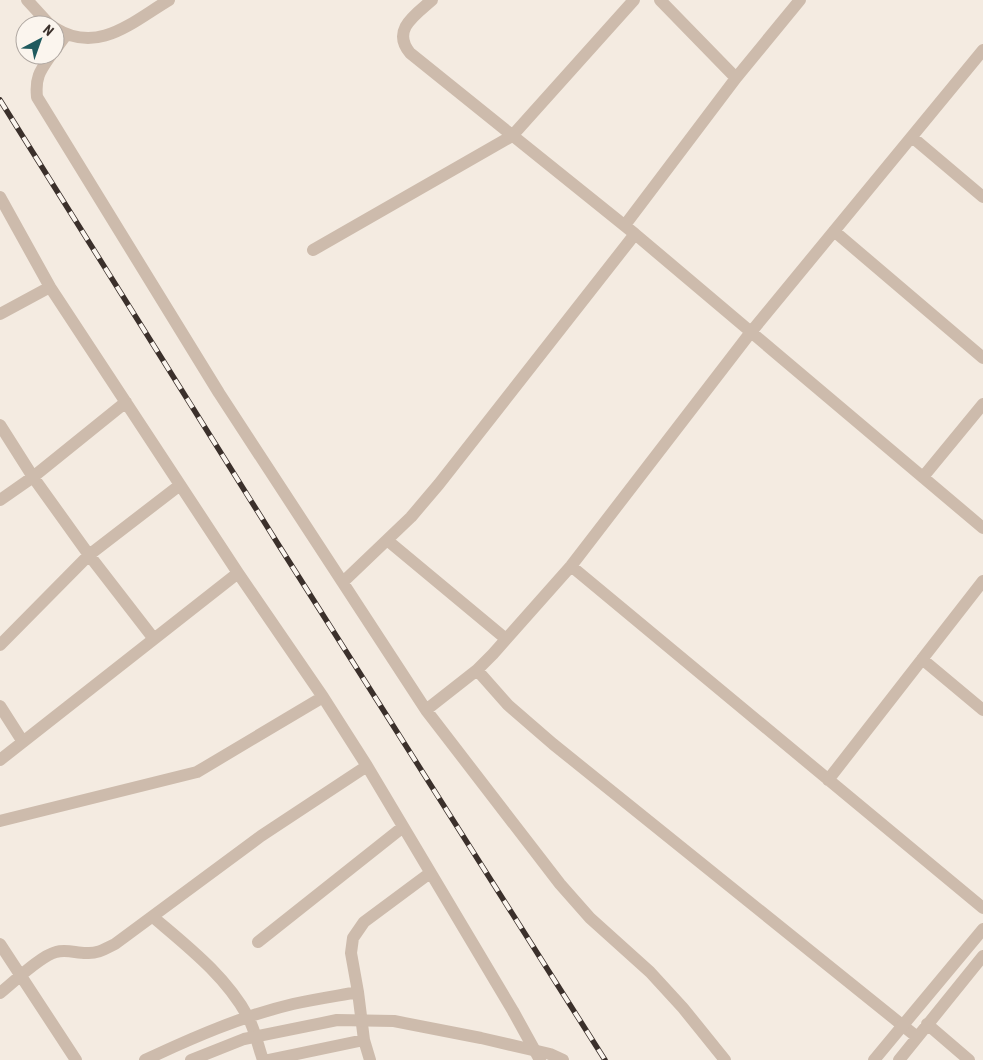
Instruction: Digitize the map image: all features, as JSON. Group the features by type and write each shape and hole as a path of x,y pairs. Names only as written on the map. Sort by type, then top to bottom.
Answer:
{"street":[{"path":"27,0 41,15"},
{"path":"66,35 91,39 115,33 169,0"},
{"path":"432,0 408,23 402,33 403,44 410,53 625,225 983,528"},
{"path":"313,250 512,136 634,0"},
{"path":"660,0 736,78"},
{"path":"625,225 736,78 800,0"},
{"path":"426,710 476,670 571,566 751,332 983,50"},
{"path":"44,65 36,82 37,97 219,393 426,710 560,884 590,918 650,972 683,1008 725,1060"},
{"path":"912,137 983,198"},
{"path":"0,197 50,287 367,766 513,1011 540,1060"},
{"path":"834,231 983,358"},
{"path":"343,582 411,517 439,484 635,234"},
{"path":"0,314 50,287"},
{"path":"0,500 33,478 126,402"},
{"path":"923,477 983,404"},
{"path":"0,425 33,478 89,556 154,639"},
{"path":"0,645 89,556 180,484"},
{"path":"387,540 506,639"},
{"path":"571,566 983,908"},
{"path":"0,760 238,573"},
{"path":"828,780 983,581"},
{"path":"922,660 983,710"},
{"path":"476,670 508,705 554,744 917,1037"},
{"path":"0,821 197,772 323,697"},
{"path":"0,706 23,742"},
{"path":"0,993 45,956 64,950 87,953 99,952 115,944 261,836 367,766"},
{"path":"258,942 403,827"},
{"path":"370,1060 364,1040 351,953 354,938 364,922 430,873"},
{"path":"153,917 217,975 235,998 248,1018 263,1060"},
{"path":"874,1060 983,929"},
{"path":"0,944 76,1060"},
{"path":"898,1060 981,962"},
{"path":"146,1060 182,1042 248,1018 293,1004 358,992"},
{"path":"192,1060 244,1040 337,1020 394,1021 481,1038 550,1054 563,1060"},
{"path":"927,1024 970,1060"},
{"path":"268,1060 364,1040"}],"railway":[{"path":"0,100 278,544 605,1060"}]}
